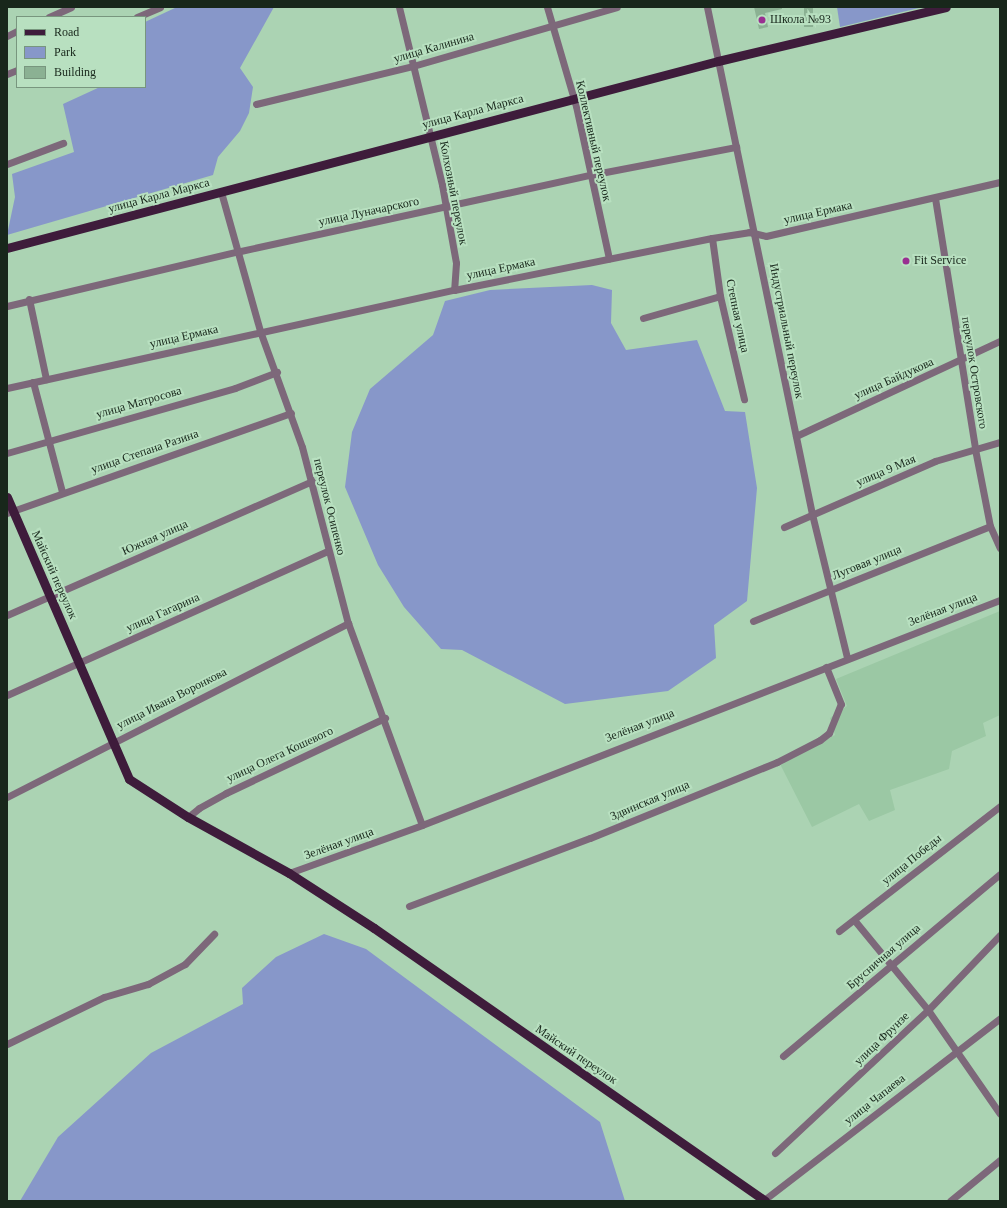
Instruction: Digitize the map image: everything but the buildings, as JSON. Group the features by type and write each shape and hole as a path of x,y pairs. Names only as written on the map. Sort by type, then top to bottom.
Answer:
{"main road":[{"name":"улица Карла Маркса","path":"7,248 718,61 946,7"},
{"name":"Майский переулок","path":"7,497 10,512 50,596 111,742 129,779 188,817 289,873 374,928 764,1200"}],"street":[{"path":"51,16 71,7"},
{"path":"139,16 160,7"},
{"name":"Колхозный переулок","path":"399,7 431,136 456,263 454,290"},
{"name":"Коллективный переулок","path":"546,7 574,98 609,258"},
{"name":"улица Калинина","path":"256,104 413,66 618,7"},
{"name":"Индустриальный переулок","path":"707,7 756,235 812,514 847,658"},
{"path":"7,36 16,32"},
{"path":"7,164 63,143"},
{"name":"улица Луначарского","path":"7,306 29,299 236,252 445,208 590,175 736,147"},
{"name":"улица Ермака","path":"7,388 260,331 609,258 749,232 756,235 766,236 1000,182"},
{"name":"переулок Осипенко","path":"220,192 236,252 260,331 277,372 312,481 328,551 348,623 385,718 422,825"},
{"name":"переулок Островского","path":"935,198 975,449 990,526 1000,548"},
{"name":"Степная улица","path":"712,238 720,296 744,399"},
{"path":"643,318 720,296"},
{"path":"29,299 46,379"},
{"name":"улица Байдукова","path":"796,436 960,362 1000,341"},
{"name":"улица Матросова","path":"7,453 48,440 235,388 277,372"},
{"path":"33,382 62,492"},
{"name":"улица Степана Разина","path":"10,512 62,492 291,413"},
{"name":"улица 9 Мая","path":"784,527 935,462 1000,442"},
{"name":"Южная улица","path":"7,615 312,481"},
{"name":"Луговая улица","path":"753,621 990,526"},
{"name":"улица Гагарина","path":"7,695 328,551"},
{"name":"Зелёная улица","path":"289,873 422,825 847,658 1000,600"},
{"name":"улица Ивана Воронкова","path":"7,797 111,742 348,623"},
{"name":"Здвинская улица","path":"409,906 590,838 777,762 820,740 829,733 841,704 826,667"},
{"name":"улица Олега Кошевого","path":"188,817 199,808 226,793 385,718"},
{"name":"улица Победы","path":"839,931 855,922 1000,806"},
{"name":"Брусничная улица","path":"783,1056 891,967 1000,874"},
{"path":"855,922 928,1010 1000,1114"},
{"path":"7,1044 104,997 154,981 184,964 214,934"},
{"name":"улица Фрунзе","path":"776,1153 928,1010 1000,935"},
{"name":"улица Чапаева","path":"764,1200 1000,1018"},
{"path":"950,1201 1000,1160"}],"shaded area":[{"path":"1000,611 1000,715 983,723 986,736 952,751 949,769 890,790 895,810 869,821 859,804 812,827 780,764 835,735 830,718 847,706 836,679"}],"green space":[{"path":"177,7 274,7 240,68 253,87 249,113 240,131 218,157 213,175 7,235 15,197 12,174 74,152 63,104 98,88 146,88 146,22"},
{"path":"837,7 923,7 840,27"},
{"path":"592,285 612,290 611,323 626,350 697,340 725,411 745,412 757,488 747,601 714,625 716,658 668,691 565,704 462,650 441,649 404,607 378,565 345,487 352,432 370,389 433,335 445,301 490,290"},
{"path":"324,934 366,949 600,1122 625,1201 20,1201 58,1137 151,1053 243,1004 242,988 276,957"}],"place":[{"name":"Школа №93","path":"762,20"},
{"name":"Fit Service","path":"906,261"}]}
